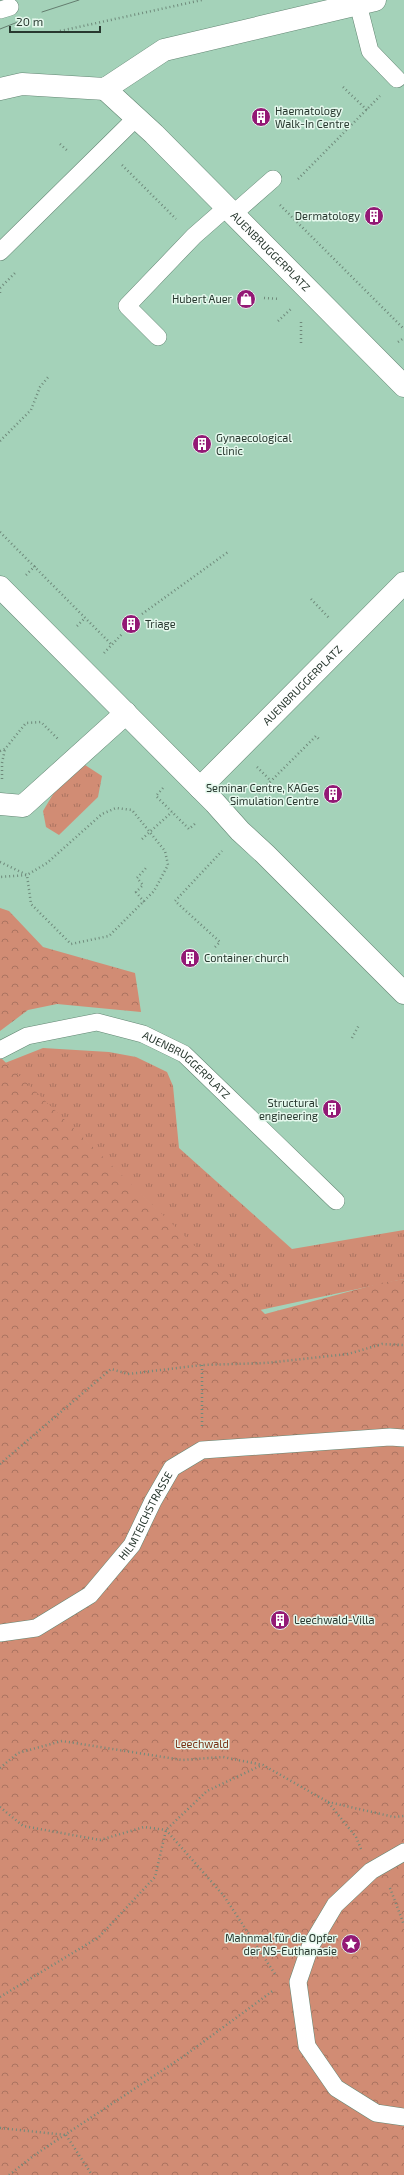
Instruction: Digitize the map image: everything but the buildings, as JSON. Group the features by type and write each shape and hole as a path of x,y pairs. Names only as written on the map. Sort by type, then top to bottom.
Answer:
{"street":[{"path":"0,89 22,84 105,89 164,50 367,2"},
{"name":"AUENBRUGGERPLATZ","path":"105,89 136,118 404,386"},
{"name":"AUENBRUGGERPLATZ","path":"200,788 404,583"},
{"path":"0,587 200,788 240,831 265,854 404,993"},
{"path":"0,804 23,806 126,713"}],"lane":[{"path":"367,2 370,51 398,79"},
{"path":"0,252 136,118"},
{"path":"158,337 127,306 194,236 229,211 269,188"},
{"name":"AUENBRUGGERPLATZ","path":"0,1050 27,1036 97,1022 143,1034 184,1054 336,1201"},
{"name":"HILMTEICHSTRASSE","path":"0,1633 36,1628 90,1595 132,1545 152,1501 172,1468 202,1450 390,1437 404,1438"},
{"path":"404,1852 376,1869 335,1905 310,1947 298,1982 307,2046 336,2088 376,2113 404,2117"}],"path":[{"path":"60,31 202,0"},
{"path":"269,188 284,193 398,79"},
{"path":"343,88 367,110"},
{"path":"122,165 194,236"},
{"path":"269,188 404,329"},
{"path":"0,441 31,410 40,387 49,376"},
{"path":"0,532 112,645"},
{"path":"142,614 228,552"},
{"path":"101,656 123,633"},
{"path":"0,751 5,749 26,723 41,722 76,758"},
{"path":"249,803 316,736 320,740"},
{"path":"0,877 26,875 47,863 102,814 116,808 132,810 151,831 165,852 168,866 154,891 109,936 71,944 30,904 26,875"},
{"path":"142,839 172,812"},
{"path":"215,947 220,942 175,901 240,831"},
{"path":"0,862 26,875"},
{"path":"144,902 136,892 143,885 137,878 146,868"},
{"path":"352,1038 360,1025"},
{"path":"0,1464 111,1370 128,1374 202,1365 266,1363 348,1354 382,1344 404,1345"},
{"path":"202,1365 202,1450"},
{"path":"0,1768 18,1753 62,1741 182,1760 223,1757 262,1765 328,1802 394,1817 404,1816"},
{"path":"0,1997 99,1937 155,1877 166,1830 207,1791 262,1765"},
{"path":"328,1802 356,1837 376,1869 404,1925"},
{"path":"0,1807 23,1826 100,1840 144,1827 166,1830 224,1896 282,1985"},
{"path":"9,2175 36,2154 184,2056 282,1985 298,1982"},
{"path":"0,2128 66,2135"},
{"path":"66,2135 92,2175"}],"shaded area":[{"path":"0,0 404,0 404,1307 0,1443"}],"green space":[{"path":"85,765 102,776 98,797 59,835 46,827 43,811 61,781"},
{"path":"0,908 9,911 43,947 135,973 141,1012 57,1004 28,1010 0,1031"},
{"path":"43,1048 109,1052 136,1057 167,1072 173,1086 179,1148 292,1249 404,1230 404,1279 260,1310 5,1063"},
{"name":"Leechwald","path":"0,1057 265,1314 381,1283 404,1279 404,2175 0,2175"}],"tram line":[{"path":"42,12 79,0"},
{"path":"0,29 23,20"}],"place":[{"name":"Haematology Walk-In Centre","path":"261,117"},
{"name":"Dermatology","path":"374,216"},
{"name":"Hubert Auer","path":"246,299"},
{"name":"Gynaecological Clinic","path":"202,444"},
{"name":"Triage","path":"131,624"},
{"name":"Seminar Centre, KAGes Simulation Centre","path":"333,794"},
{"name":"Container church","path":"190,958"},
{"name":"Structural engineering","path":"332,1109"},
{"name":"Leechwald-Villa","path":"280,1620"},
{"name":"Mahnmal für die Opfer der NS-Euthanasie","path":"351,1944"}]}
